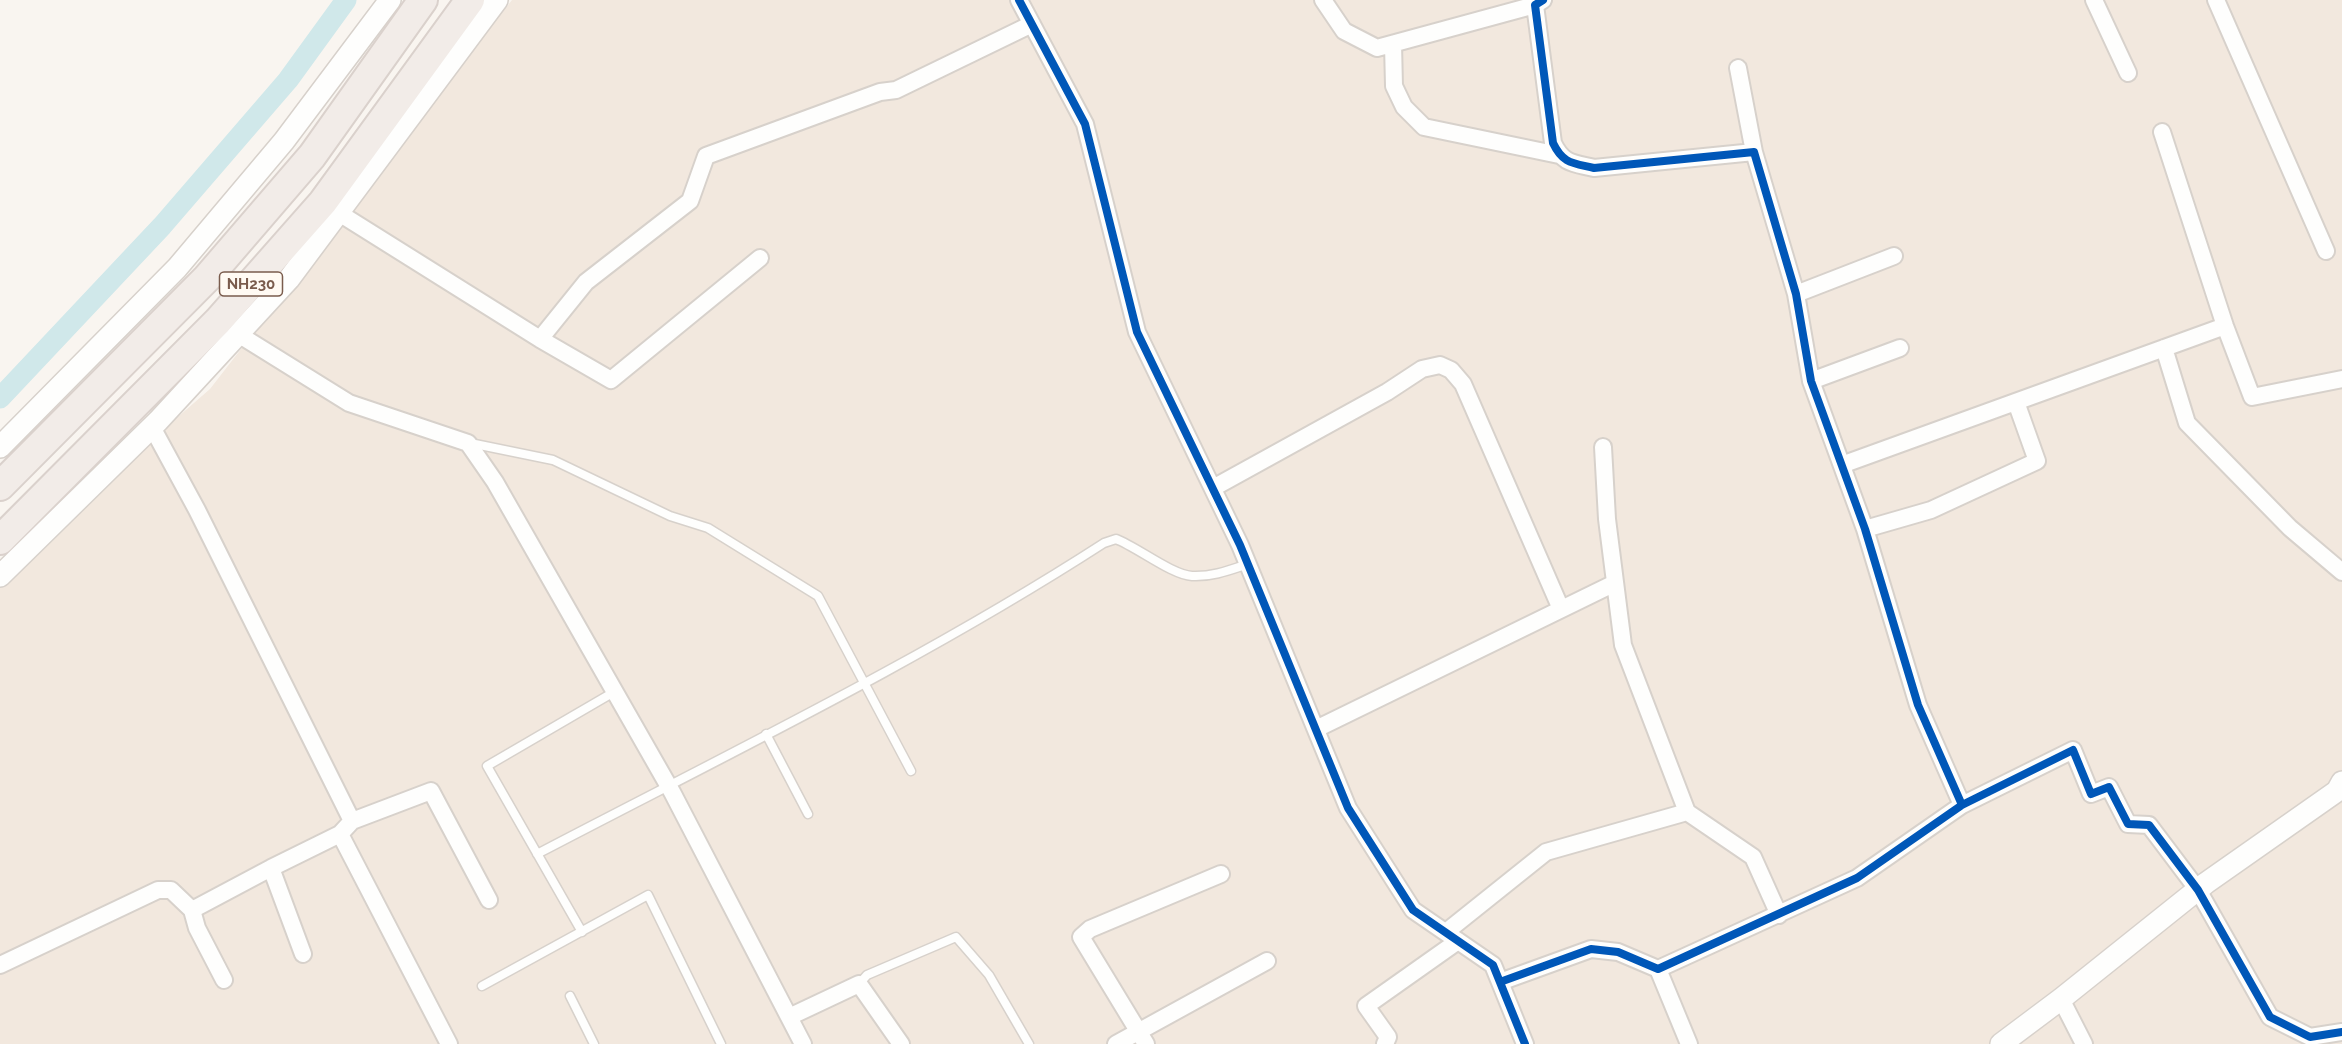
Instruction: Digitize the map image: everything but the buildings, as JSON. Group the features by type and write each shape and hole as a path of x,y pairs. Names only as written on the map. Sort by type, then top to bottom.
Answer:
{"highway":[{"name":"NH230","path":"0,486 207,278 312,156 423,0"},
{"name":"NH230","path":"0,540 218,321 308,219 470,0"}],"street":[{"path":"0,447 177,268 284,141 390,0"},
{"path":"0,576 152,427 289,279 497,0"},
{"path":"1019,0 1085,124 1137,332 1248,564 1348,808 1413,910 1493,965 1525,1044"},
{"path":"1323,0 1344,31 1377,48 1539,3 1553,143 1559,155"},
{"path":"2094,0 2128,73"},
{"path":"2216,0 2326,251"},
{"path":"540,339 586,282 690,201 706,156 880,92 896,90 1032,24"},
{"path":"1393,44 1394,86 1404,107 1424,127 1559,155 1570,163 1594,168 1754,152"},
{"path":"1738,68 1754,152 1796,294 1811,381 1865,530 1918,705 1962,805"},
{"path":"2162,132 2225,326 2252,397 2342,379"},
{"path":"339,213 540,339 611,380 760,258"},
{"path":"1796,294 1894,256"},
{"path":"1847,463 2225,326"},
{"path":"238,334 349,403 468,442 495,482 668,786 803,1044"},
{"path":"1811,381 1900,348"},
{"path":"2164,348 2187,423 2290,528 2342,572"},
{"path":"1213,488 1387,392 1422,369 1440,365 1451,370 1463,384 1561,609"},
{"path":"1865,530 1930,510 2037,461 2016,402"},
{"path":"152,427 197,510 351,821"},
{"path":"1603,447 1607,519 1623,645 1687,813 1753,857 1779,915"},
{"path":"1316,729 1615,583"},
{"path":"1658,969 1857,878 1962,805 2073,750 2091,794 2109,787 2128,824 2149,825 2198,890 2270,1017 2310,1037 2342,1032"},
{"path":"2001,1044 2198,890 2337,791 2342,782"},
{"path":"192,910 340,834 351,821 432,791 489,900"},
{"path":"1385,1044 1388,1037 1366,1006 1452,937 1546,852 1687,813"},
{"path":"340,834 446,1043"},
{"path":"271,868 303,954"},
{"path":"1142,1038 1081,937 1090,929 1221,873"},
{"path":"0,965 158,890 171,890 192,910 196,928 224,980"},
{"path":"1500,982 1591,949 1618,952 1658,969 1689,1044"},
{"path":"1116,1044 1142,1038 1266,961"},
{"path":"789,1017 859,984 901,1044"},
{"path":"2061,999 2084,1044"}],"lane":[{"path":"468,442 553,460 670,516 708,528 818,596 911,771"},
{"path":"537,854 864,683 1027,593 1104,543 1116,539 1132,545 1175,571 1191,576 1215,574 1248,564"},
{"path":"582,932 488,766 614,692"},
{"path":"766,734 808,814"},
{"path":"482,986 648,896 721,1044"},
{"path":"859,984 867,975 956,937 989,975 1029,1044"},
{"path":"570,996 594,1044"}],"shaded area":[{"path":"512,0 2342,0 2342,1044 0,1044 0,572 210,389"}],"waterway":[{"path":"0,398 162,226 288,80 346,0"}],"cycle path":[{"path":"1019,0 1085,124 1137,332 1240,545 1348,808 1413,910 1493,965 1525,1044"},
{"path":"1543,0 1535,5 1553,143 1565,159 1594,168 1754,152 1796,294 1811,381 1865,529 1918,705 1962,805"},
{"path":"1500,982 1591,949 1618,952 1658,969 1857,878 1962,805 2073,750 2091,794 2109,787 2128,824 2149,825 2198,890 2270,1017 2310,1037 2342,1032"}]}
